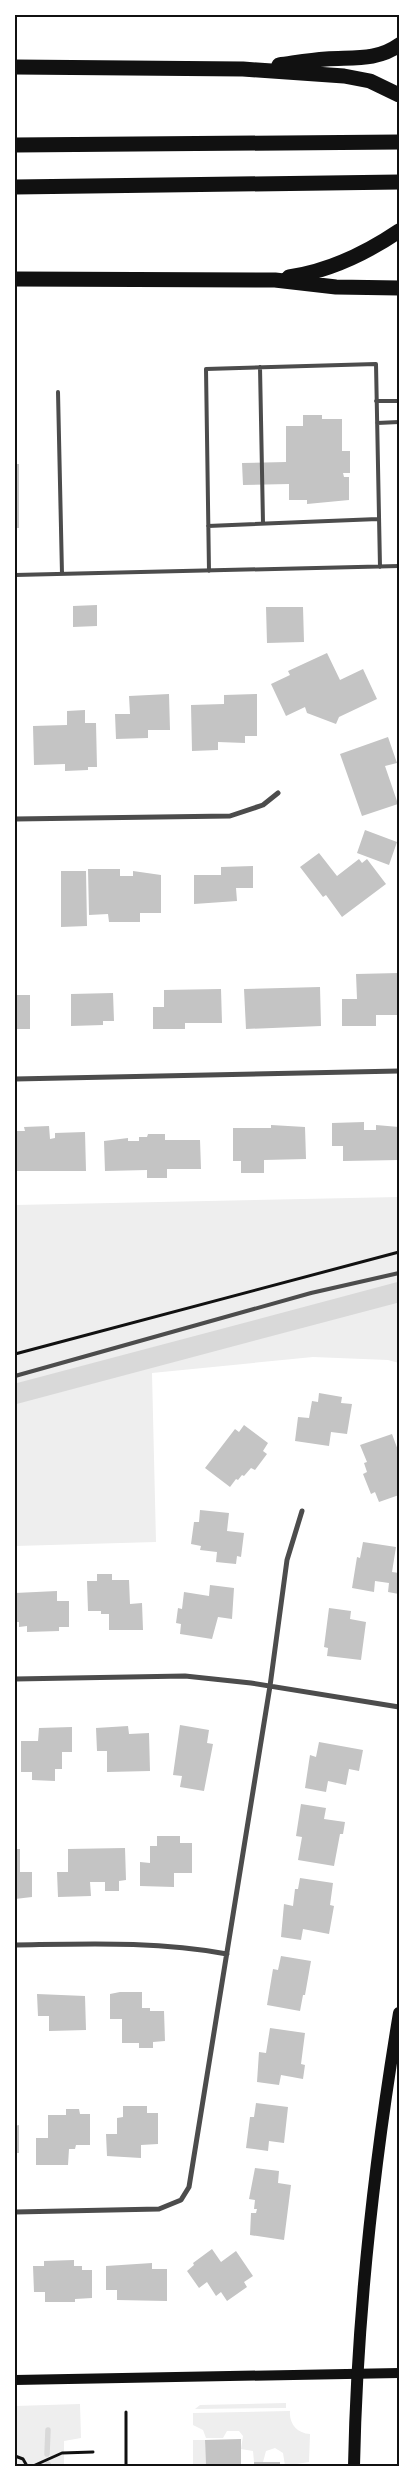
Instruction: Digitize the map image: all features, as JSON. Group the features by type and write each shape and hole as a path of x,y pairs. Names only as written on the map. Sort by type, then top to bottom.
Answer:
{"highway":[{"path":"243,69 325,59 368,58 388,52 399,45"},
{"path":"15,67 243,69 353,77 376,83 399,95"},
{"path":"15,145 399,142"},
{"path":"15,187 399,182"},
{"path":"275,280 309,273 348,260 373,248 399,232"},
{"path":"15,279 275,280 336,287 399,288"}],"main road":[{"path":"354,2466 358,2374 371,2214 394,2068 399,2013"},
{"path":"15,2380 399,2373"}],"street":[{"path":"15,819 230,816 264,805 278,793"},
{"path":"15,1079 399,1071"},
{"path":"15,2212 158,2209 181,2200 186,2195 191,2179 270,1686 287,1560 302,1511"},
{"path":"15,1679 170,1676 270,1686 399,1707"},
{"path":"15,1945 149,1943 188,1946 227,1954"}],"lane":[{"path":"209,571 206,369 376,364 380,567"},
{"path":"260,367 263,523"},
{"path":"58,392 62,574"},
{"path":"376,401 399,401"},
{"path":"377,423 399,422"},
{"path":"208,526 378,519"},
{"path":"15,575 399,566"},
{"path":"15,1376 311,1293 399,1273"}],"path":[{"path":"15,1354 399,1252"},
{"path":"126,2412 126,2466"},
{"path":"33,2466 62,2453 93,2452"},
{"path":"15,2456 23,2460 27,2466"}],"shaded area":[{"path":"399,1197 399,1363 388,1360 313,1357 152,1373 156,1542 15,1546 15,1205"},
{"path":"286,2403 286,2408 195,2409 200,2405"},
{"path":"80,2404 81,2438 64,2441 64,2466 15,2466 15,2406"},
{"path":"290,2411 292,2424 301,2432 310,2434 309,2462 285,2466 283,2453 275,2448 266,2451 263,2462 254,2462 253,2451 241,2449 243,2436 239,2431 227,2431 223,2438 206,2438 203,2430 193,2425 193,2413"},
{"path":"193,2440 205,2440 206,2466 193,2466"}],"building":[{"path":"303,415 322,415 322,419 342,419 342,451 350,451 350,473 343,473 344,477 349,477 349,500 307,504 307,500 289,500 289,484 243,485 242,463 286,462 286,426 303,426"},
{"path":"15,448 17,464 19,464 19,528 15,528"},
{"path":"97,605 97,626 73,627 73,606"},
{"path":"266,607 303,607 304,642 267,643"},
{"path":"327,653 340,680 363,669 377,699 339,717 336,724 307,713 305,707 286,716 271,684 290,675 288,671"},
{"path":"169,694 170,730 148,730 148,738 116,739 115,714 130,714 129,696"},
{"path":"257,694 257,736 245,736 245,743 218,742 218,750 192,751 191,705 224,704 224,695"},
{"path":"85,710 85,723 96,723 97,767 88,767 88,770 65,771 65,764 34,765 33,726 67,725 67,711"},
{"path":"388,737 397,763 385,766 398,804 362,816 340,754"},
{"path":"365,830 397,842 389,865 357,853"},
{"path":"319,853 337,876 359,859 362,863 367,859 386,884 342,917 326,895 323,897 300,867"},
{"path":"253,866 253,888 236,888 237,901 194,904 194,875 221,875 221,867"},
{"path":"88,869 120,869 120,876 133,876 133,871 161,875 161,913 140,913 140,922 109,922 108,914 89,915"},
{"path":"61,871 86,871 87,926 61,927"},
{"path":"399,973 399,1015 376,1015 376,1026 342,1026 342,999 357,999 356,974"},
{"path":"320,987 321,1026 246,1029 244,989"},
{"path":"221,989 222,1023 185,1023 185,1029 153,1029 153,1007 164,1007 164,990"},
{"path":"113,993 114,1021 103,1021 103,1025 71,1026 71,994"},
{"path":"15,995 30,995 30,1029 15,1029"},
{"path":"364,1122 364,1130 376,1130 376,1125 399,1127 399,1160 343,1161 343,1146 332,1146 332,1123"},
{"path":"271,1125 305,1127 306,1159 264,1160 264,1173 241,1173 241,1161 233,1161 233,1128 271,1128"},
{"path":"49,1126 50,1139 55,1138 55,1133 85,1132 86,1171 15,1171 15,1131 25,1131 24,1127"},
{"path":"148,1134 165,1134 165,1140 200,1140 201,1169 167,1169 167,1178 147,1178 147,1170 105,1171 104,1141 128,1138 128,1141 139,1141 139,1137 147,1137"},
{"path":"319,1393 342,1397 341,1403 352,1404 347,1434 331,1432 329,1446 295,1441 298,1417 309,1418 312,1401 318,1402"},
{"path":"244,1425 268,1443 263,1451 267,1454 255,1470 251,1468 244,1476 242,1475 238,1480 236,1479 230,1487 205,1468 235,1429 239,1432"},
{"path":"392,1434 399,1453 399,1495 379,1502 375,1492 371,1494 363,1474 367,1472 364,1463 367,1462 360,1445"},
{"path":"200,1510 229,1513 227,1531 244,1533 241,1557 237,1556 236,1564 216,1562 217,1552 200,1550 201,1546 191,1544 194,1522 199,1522"},
{"path":"363,1542 396,1547 392,1572 399,1573 399,1594 388,1592 389,1583 375,1581 374,1592 352,1588 357,1557 360,1558"},
{"path":"97,1574 112,1574 112,1580 129,1580 130,1604 142,1603 143,1630 109,1630 109,1614 101,1614 101,1611 88,1611 87,1581 97,1581"},
{"path":"210,1585 234,1588 232,1619 218,1617 212,1639 180,1634 181,1624 176,1623 178,1608 182,1609 184,1592 209,1596"},
{"path":"57,1591 57,1601 69,1601 69,1627 59,1627 59,1631 27,1632 27,1626 19,1627 19,1622 15,1622 15,1593"},
{"path":"329,1608 351,1611 350,1619 366,1622 361,1660 327,1656 328,1648 324,1647"},
{"path":"180,1725 209,1730 207,1743 213,1744 204,1791 180,1787 182,1776 173,1775"},
{"path":"128,1726 129,1734 149,1733 150,1771 107,1772 107,1751 97,1751 96,1728"},
{"path":"72,1727 72,1752 62,1752 62,1769 55,1769 55,1781 32,1780 32,1772 21,1772 21,1741 38,1741 39,1728"},
{"path":"319,1742 363,1750 359,1771 349,1769 346,1785 328,1781 326,1792 305,1788 310,1755 316,1757"},
{"path":"301,1804 326,1808 324,1819 345,1822 343,1834 340,1834 334,1866 298,1860 302,1837 296,1836"},
{"path":"157,1836 180,1836 180,1843 192,1843 192,1873 174,1873 174,1887 140,1886 140,1862 150,1863 150,1846 157,1846"},
{"path":"125,1848 126,1880 119,1881 119,1891 105,1891 105,1882 90,1882 91,1896 58,1897 57,1872 68,1872 68,1849"},
{"path":"15,1849 20,1849 20,1872 32,1872 32,1897 15,1899"},
{"path":"300,1878 333,1883 330,1905 334,1906 329,1934 303,1929 301,1940 281,1937 284,1904 293,1906 295,1889 298,1889"},
{"path":"281,1956 311,1961 300,2011 267,2005 273,1969 278,1970"},
{"path":"142,1992 142,2008 150,2008 150,2011 164,2011 165,2041 153,2042 153,2048 139,2048 139,2043 122,2043 122,2019 110,2019 110,1994"},
{"path":"37,1994 85,1996 86,2030 49,2031 49,2016 38,2016"},
{"path":"270,2028 305,2033 301,2064 305,2065 303,2079 281,2075 279,2085 257,2082 259,2052 266,2053"},
{"path":"256,2103 288,2107 284,2143 269,2141 268,2151 246,2148 250,2117 254,2117"},
{"path":"123,2106 147,2106 147,2113 158,2113 158,2144 141,2145 141,2158 107,2156 106,2134 117,2134 117,2118 123,2117"},
{"path":"66,2109 79,2109 80,2114 90,2114 90,2145 76,2145 75,2149 69,2149 68,2165 36,2165 36,2138 48,2138 48,2115 66,2115"},
{"path":"19,2125 19,2153 15,2153 15,2126"},
{"path":"255,2168 279,2171 278,2183 291,2185 284,2240 250,2235 251,2213 256,2213 257,2209 254,2209 255,2200 249,2199"},
{"path":"212,2249 221,2262 236,2251 253,2276 244,2282 247,2287 227,2301 221,2292 216,2296 207,2282 199,2288 187,2271 194,2265 193,2263"},
{"path":"74,2260 74,2266 82,2266 82,2270 92,2270 92,2298 75,2299 75,2302 45,2302 45,2292 34,2292 33,2266 44,2266 44,2261"},
{"path":"152,2263 152,2269 167,2269 167,2301 117,2300 117,2290 106,2290 106,2266"},
{"path":"241,2439 241,2466 206,2466 205,2440"},
{"path":"254,2462 280,2462 280,2466 254,2466"}],"waterway":[{"path":"15,1394 399,1292"},
{"path":"47,2454 48,2430"}]}
